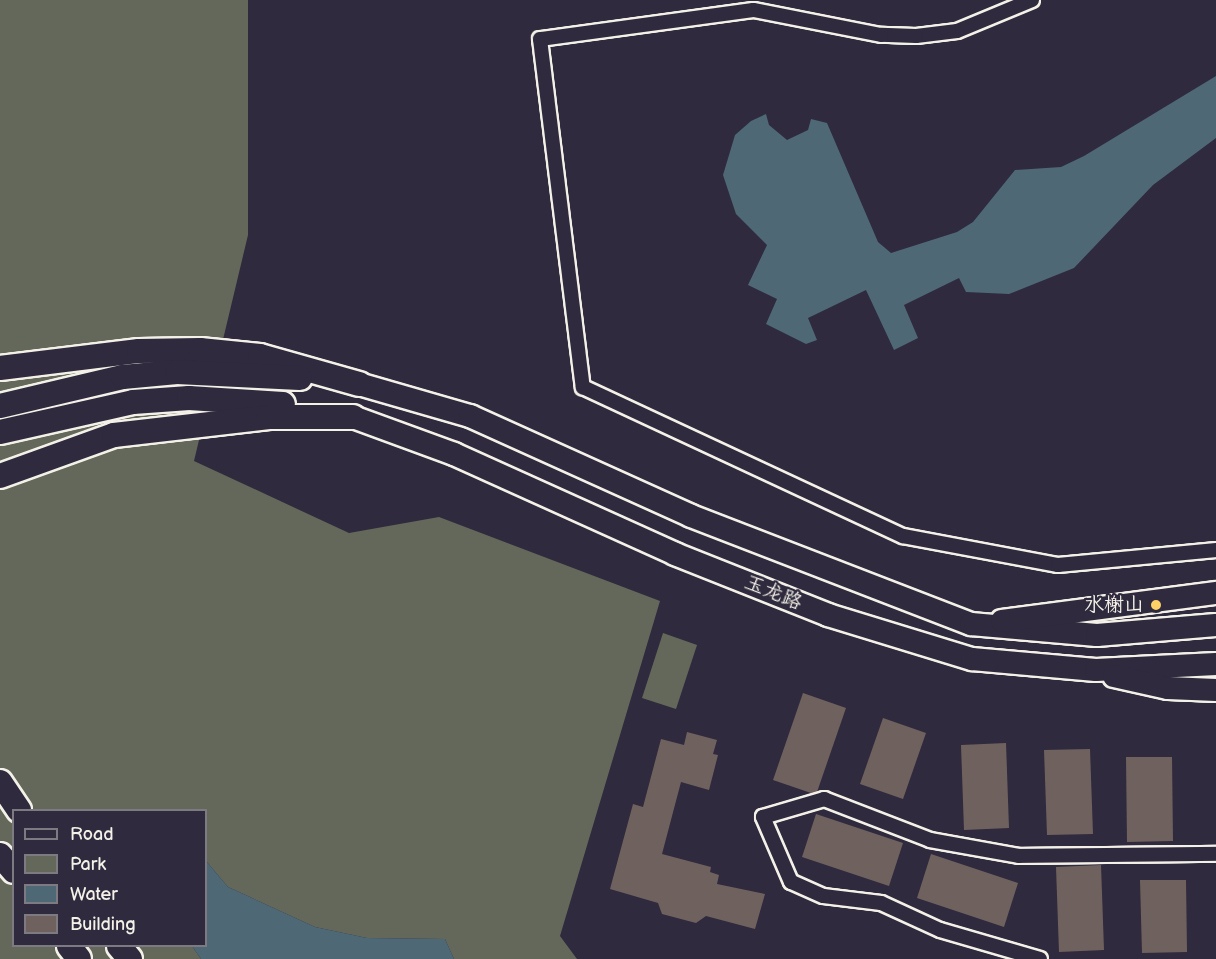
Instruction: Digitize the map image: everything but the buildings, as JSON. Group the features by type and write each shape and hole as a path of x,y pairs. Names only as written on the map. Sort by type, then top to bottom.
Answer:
{"highway":[{"path":"0,368 139,351 201,350 260,356 359,384"},
{"path":"0,406 123,377 177,372 359,384"},
{"path":"0,432 133,402 189,398 285,405 353,417"},
{"path":"0,476 114,435 259,417 353,417"},
{"path":"0,782 18,809"},
{"path":"0,794 12,809"},
{"path":"0,857 12,869"},
{"path":"71,947 80,959"},
{"path":"121,947 130,959"}],"main road":[{"name":"玉龙路","path":"359,384 470,416 691,516 971,624 1097,635 1216,625"},
{"name":"玉龙路","path":"353,417 454,454 675,554 828,615 972,659 1096,670 1216,664"},
{"path":"971,624 1216,593"},
{"path":"1096,670 1139,684 1216,690"}],"street":[{"path":"1032,0 957,31 916,36 881,35 753,10 540,39 583,387 903,536 1058,565 1216,550"},
{"path":"1040,959 940,930 881,903 823,896 790,882 763,817 824,800 930,840 1019,856 1216,854"}],"green space":[{"path":"0,0 248,0 248,235 194,461 349,533 439,517 660,601 560,936 577,959 454,959 445,939 367,938 315,927 228,887 207,862 207,809 12,809 12,947 193,947 201,959 0,959"},
{"path":"663,633 697,645 676,709 642,698"}],"water":[{"path":"1216,76 1216,138 1153,185 1074,268 1009,294 966,292 959,278 904,305 918,338 894,350 866,290 808,318 817,340 806,344 766,324 777,299 748,285 767,245 736,214 723,175 735,135 751,121 766,114 769,125 787,140 808,130 811,119 827,123 878,242 891,253 957,232 973,222 1015,170 1061,167 1084,156"},
{"path":"207,862 228,887 315,927 367,938 445,939 454,959 201,959 193,947 207,947"}],"place":[{"name":"水榭山","path":"1156,605"}]}
